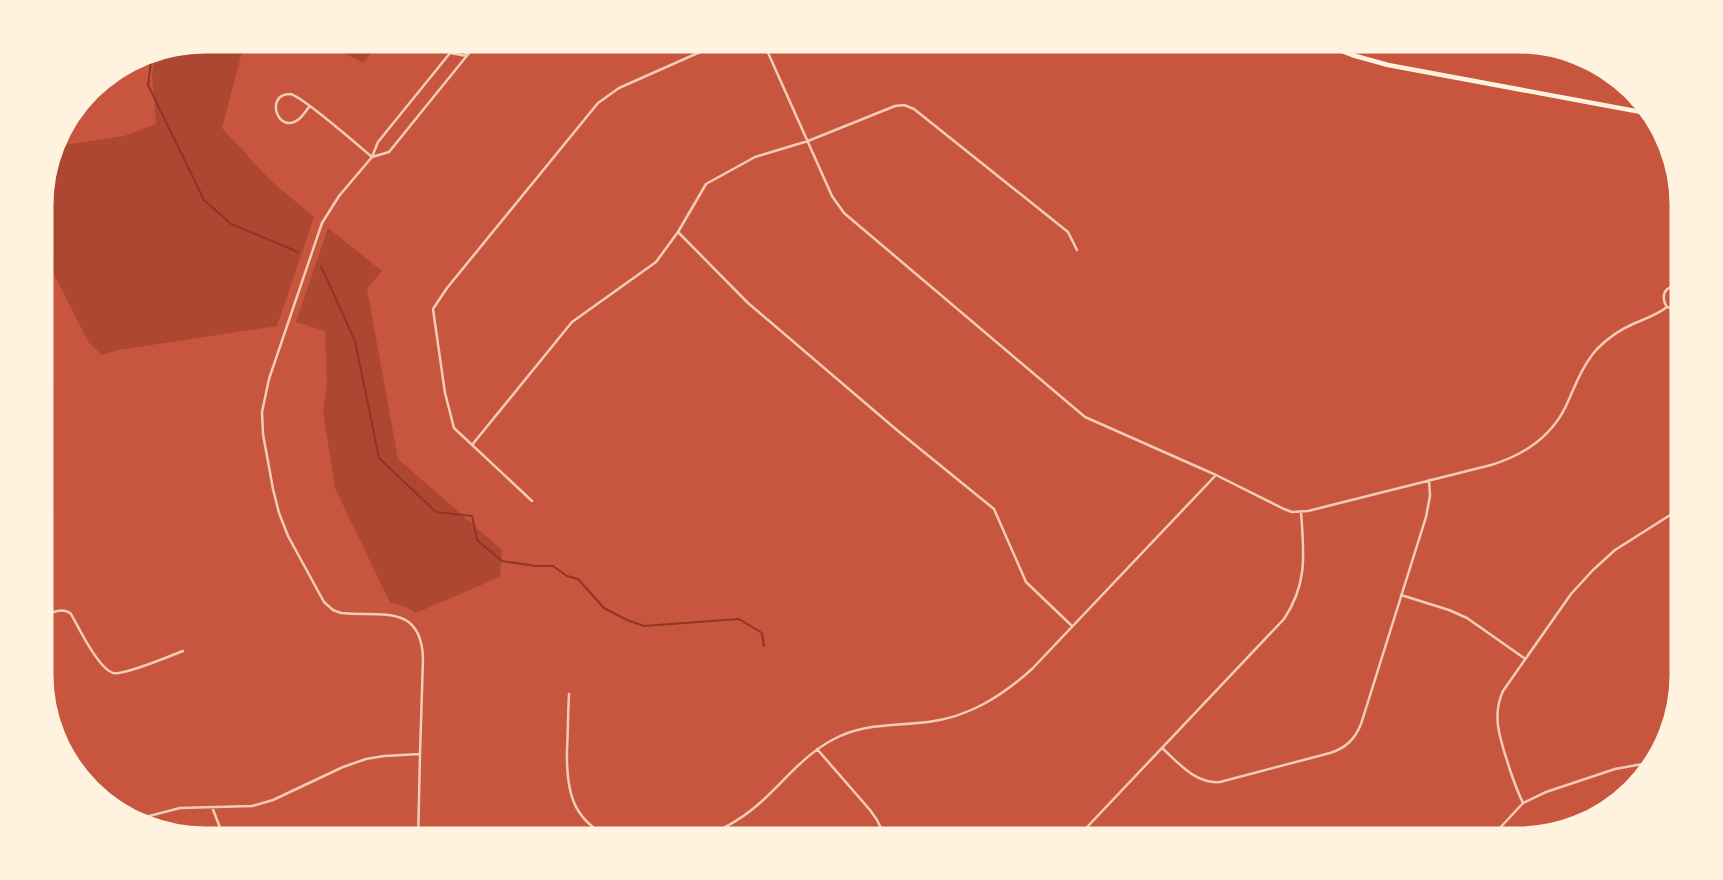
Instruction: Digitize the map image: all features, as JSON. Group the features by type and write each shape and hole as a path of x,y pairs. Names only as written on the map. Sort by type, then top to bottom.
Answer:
{"main road":[{"path":"1337,49 1388,65 1643,112"}],"street":[{"path":"445,49 450,53 467,56"},
{"path":"418,831 423,658 419,634 409,621 399,616 341,613 324,602 288,536 279,513 262,420 267,388 322,223 339,196 372,157 377,142 453,49"},
{"path":"463,49 467,56"},
{"path":"372,157 389,152 473,49"},
{"path":"531,501 454,428 448,408 433,309 607,95 707,49"},
{"path":"766,49 832,196 844,213 1085,417 1216,475 1284,509 1301,512 1517,456 1544,437 1555,424 1581,372 1597,349 1626,327 1667,307"},
{"path":"310,106 299,119 290,122 281,120 276,110 279,100 288,94 296,96 310,106 372,157"},
{"path":"472,445 572,322 656,262 678,232 706,184 755,157 808,141 895,106 910,106 1068,232 1077,250"},
{"path":"678,232 748,303 994,509 1026,582 1073,626"},
{"path":"1674,286 1664,292 1663,300 1667,307 1674,309"},
{"path":"717,831 744,816 817,749 843,734 868,727 928,722 973,710 998,696 1022,678 1216,475"},
{"path":"1162,748 1190,774 1199,780 1213,783 1342,749 1355,737 1428,509 1429,480"},
{"path":"1083,831 1277,628 1290,610 1304,567 1301,512"},
{"path":"1523,803 1500,740 1497,715 1503,691 1576,588 1599,564 1621,546 1674,513"},
{"path":"1401,595 1466,618 1525,659"},
{"path":"49,614 62,610 71,614 98,660 115,674 183,651"},
{"path":"569,694 567,767 570,791 576,808 598,831"},
{"path":"817,749 870,810 882,831"},
{"path":"141,817 180,808 252,806 273,800 366,759 384,755 420,754"},
{"path":"1497,831 1523,803 1546,792 1615,769 1646,763"},
{"path":"212,807 221,831"}],"shaded area":[{"path":"243,49 222,128 270,180 314,217 277,326 118,350 102,355 89,343 49,265 50,185 61,145 124,136 156,124 152,75 154,58 165,54 185,50"},
{"path":"337,49 374,49 363,63"},
{"path":"328,228 382,271 367,289 398,459 502,550 500,577 416,613 404,606 390,603 335,488 323,411 327,384 325,331 296,322"}],"waterway":[{"path":"151,59 148,85 204,200 231,224 298,252"},
{"path":"321,266 355,341 379,458 436,512 472,516 477,540 502,561 553,566 567,576 578,579 604,608 627,620 644,626 739,619 762,633 764,646"}]}
